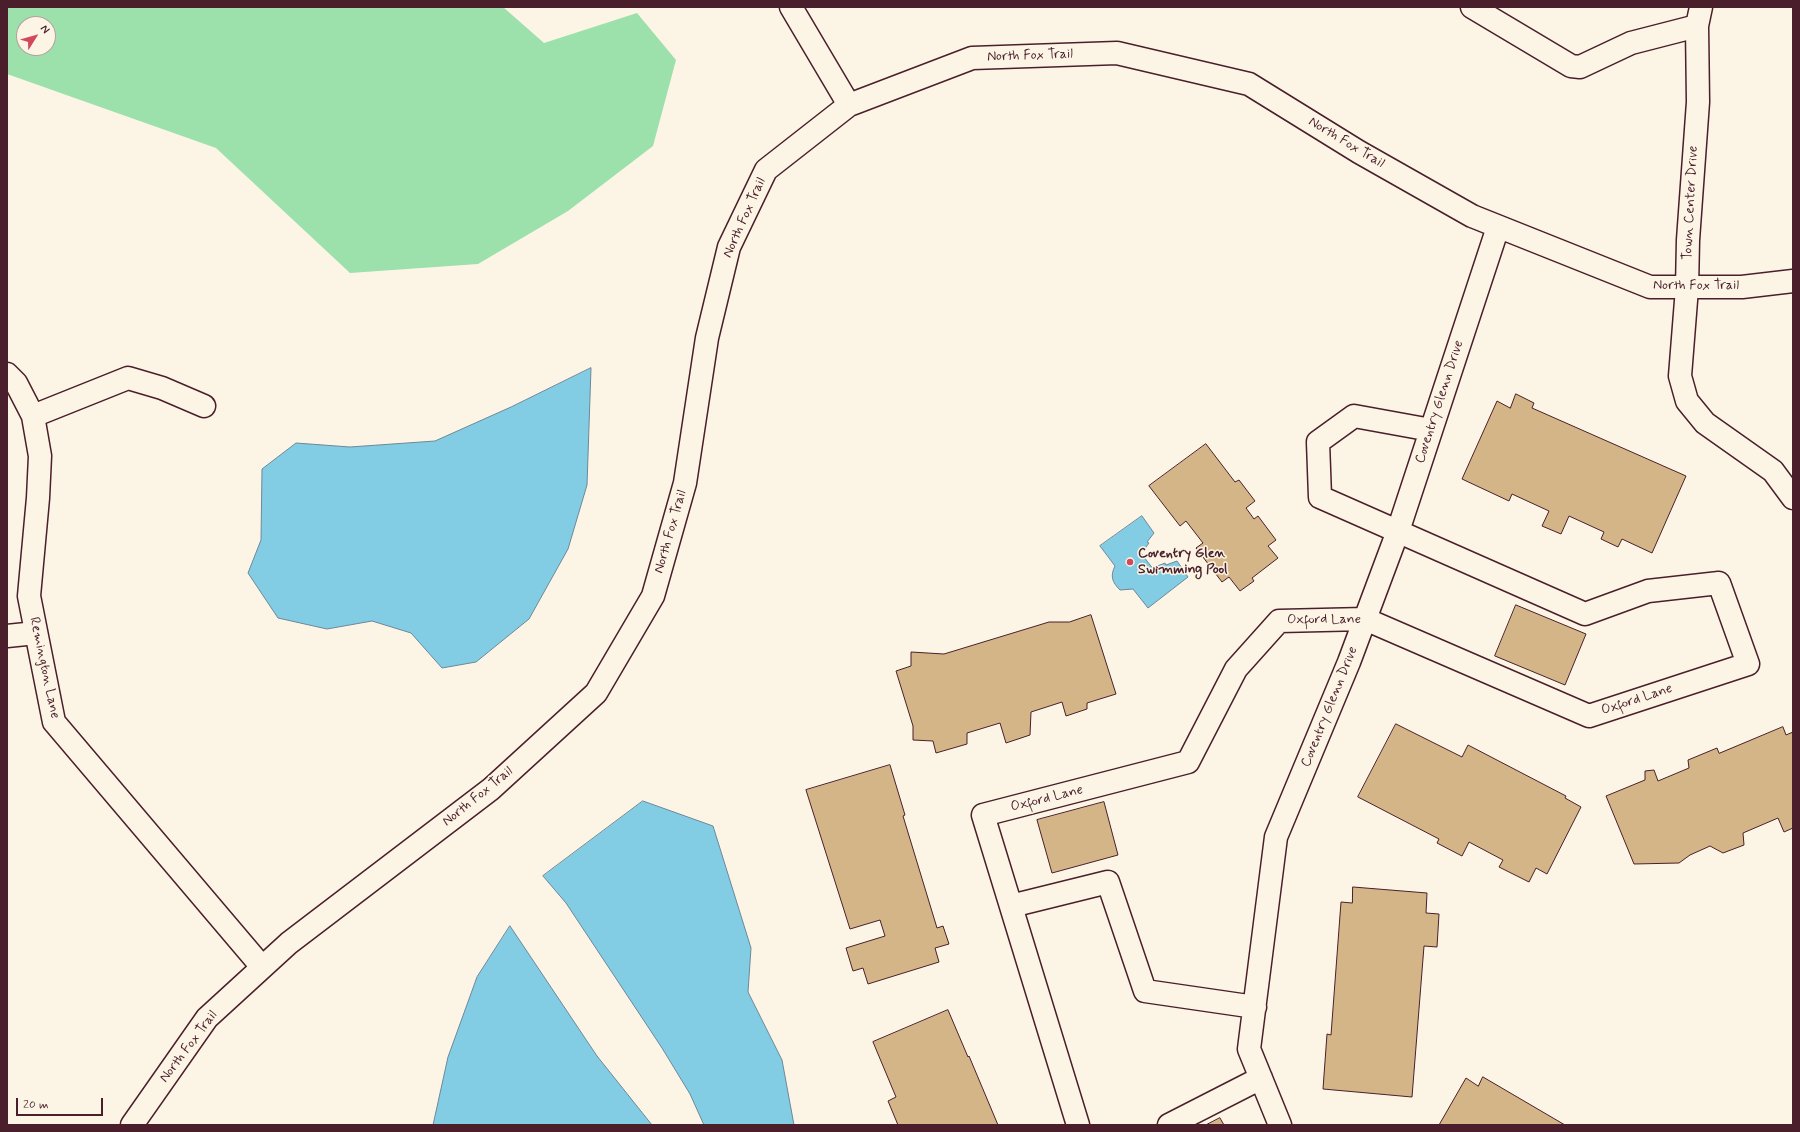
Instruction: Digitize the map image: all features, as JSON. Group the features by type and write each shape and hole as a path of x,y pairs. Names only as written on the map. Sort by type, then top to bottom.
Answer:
{"street":[{"path":"791,7 849,105"},
{"path":"1472,7 1571,66 1580,67 1631,43 1699,17"},
{"name":"Town Center Drive","path":"1699,17 1698,102 1688,240 1687,288 1680,376 1687,401 1705,423 1773,471 1793,498"},
{"name":"North Fox Trail","path":"132,1125 207,1018 289,943 491,789 596,693 653,596 685,483 707,338 729,247 766,170 849,105 972,58 1117,53 1249,84 1359,152 1472,216 1650,287 1742,287 1793,281"},
{"name":"Coventry Glenn Drive","path":"1280,1125 1249,1049 1276,837 1365,619 1398,531 1498,227"},
{"name":"Remington Lane","path":"7,374 16,383 33,416 40,456 38,498 29,596 54,722 262,967"},
{"path":"33,416 128,378 162,388 204,406"},
{"name":"Oxford Lane","path":"1078,1125 983,815 1188,762 1236,669 1279,621 1365,619 1589,716 1748,664 1719,583 1648,591 1585,614 1320,497 1318,442 1354,416 1431,430"},
{"path":"7,636 36,633"},
{"path":"1011,906 1108,882 1145,991 1255,1007"},
{"path":"1169,1125 1261,1078"}],"green space":[{"path":"7,7 503,7 544,43 637,13 676,60 653,146 568,211 478,264 350,273 216,148 7,74"}],"water":[{"path":"591,368 587,485 568,549 529,619 476,662 442,668 411,633 372,621 327,629 278,618 248,573 261,540 262,469 296,443 350,447 435,441 511,407"},
{"name":"Coventry Glen Swimming Pool","path":"1142,516 1154,533 1147,542 1149,543 1143,551 1141,549 1140,552 1154,570 1156,569 1155,567 1165,563 1166,565 1177,561 1188,577 1148,608 1133,589 1120,590 1117,587 1112,576 1115,566 1100,546"},
{"path":"643,801 713,826 751,948 748,992 782,1060 794,1125 704,1125 690,1094 662,1048 566,903 543,876"},
{"path":"510,926 597,1056 652,1125 433,1125 448,1057 477,977"}],"building":[{"path":"1516,394 1534,403 1532,408 1686,476 1652,553 1622,539 1618,547 1601,539 1604,532 1569,516 1561,534 1542,526 1549,511 1512,494 1509,501 1462,479 1497,401 1510,408"},
{"path":"1206,444 1235,482 1239,480 1255,501 1246,508 1254,519 1258,516 1276,540 1268,546 1278,558 1252,578 1254,581 1240,591 1229,577 1222,582 1196,548 1203,543 1186,521 1180,526 1149,486"},
{"path":"1516,605 1586,634 1565,685 1495,656"},
{"path":"1091,615 1116,694 1087,703 1087,709 1066,716 1062,702 1031,712 1030,735 1006,743 1000,723 967,733 967,744 936,753 933,741 913,740 913,726 896,671 911,666 911,652 944,654 1049,622 1069,622"},
{"path":"1396,724 1462,757 1468,745 1566,796 1565,798 1581,807 1547,874 1536,868 1529,882 1499,867 1503,860 1469,842 1462,856 1437,843 1439,839 1358,797"},
{"path":"1783,727 1786,735 1793,732 1793,828 1784,832 1778,818 1743,833 1744,845 1723,853 1710,846 1690,855 1679,863 1634,864 1606,796 1645,780 1645,771 1654,770 1658,781 1689,768 1688,760 1717,748 1719,753"},
{"path":"890,765 905,815 903,816 937,928 943,926 949,944 935,948 939,962 868,984 863,968 853,971 846,948 885,936 880,920 850,929 806,790"},
{"path":"1104,802 1118,855 1052,873 1037,820"},
{"path":"1353,887 1427,893 1426,913 1439,914 1437,947 1424,946 1412,1097 1323,1089 1327,1034 1331,1035 1341,902 1352,903"},
{"path":"948,1010 998,1125 898,1125 888,1101 896,1097 873,1042"},
{"path":"1483,1077 1565,1125 1439,1125 1466,1078 1478,1086"},
{"path":"1220,1118 1224,1125 1206,1125"}],"place":[{"name":"Coventry Glen Swimming Pool","path":"1130,562"}]}
